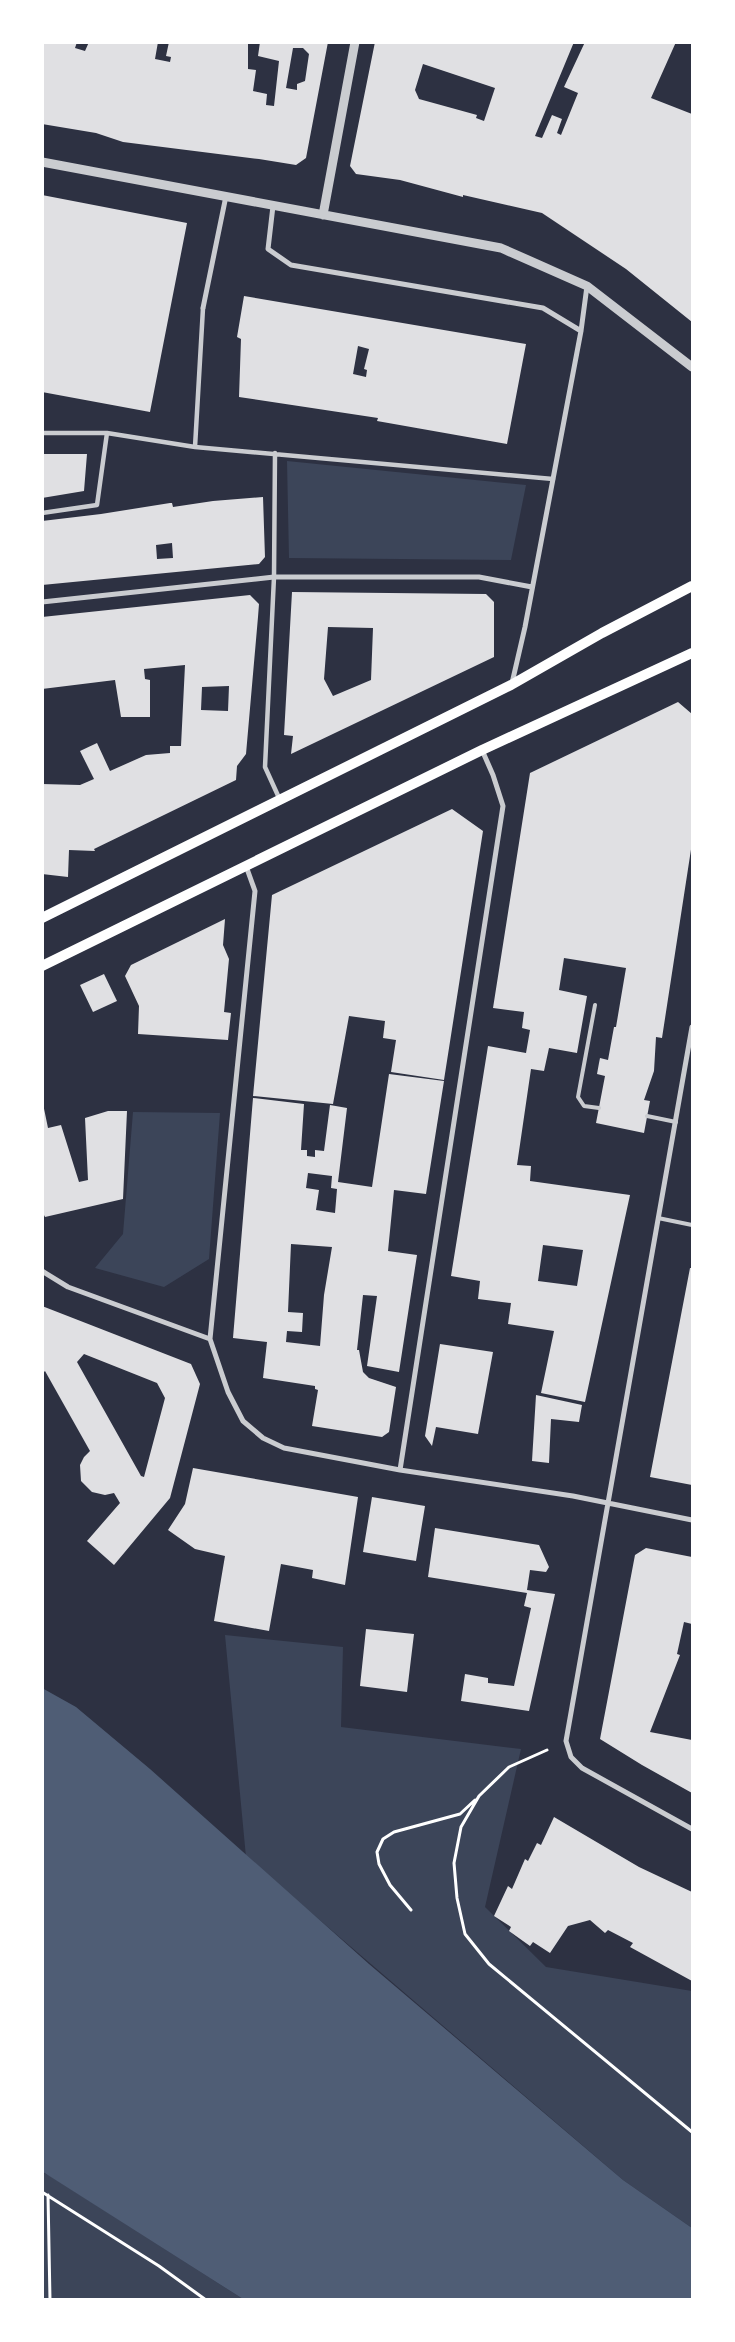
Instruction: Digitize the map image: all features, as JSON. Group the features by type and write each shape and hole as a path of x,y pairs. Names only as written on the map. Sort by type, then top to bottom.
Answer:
{"main road":[{"path":"42,918 511,685 602,633 692,586"},
{"path":"42,966 482,750 692,653"}],"street":[{"path":"323,215 355,42"},
{"path":"42,162 501,248 587,286 692,367"},
{"path":"194,447 203,308 226,196"},
{"path":"273,206 268,248 291,264 543,308 581,331"},
{"path":"511,685 520,653 581,331 587,286"},
{"path":"42,433 107,432 194,447 553,479"},
{"path":"42,514 97,505 107,432"},
{"path":"275,453 274,577 265,767 280,800"},
{"path":"42,602 274,577 479,577 532,587"},
{"path":"400,1470 503,806 493,775 482,750"},
{"path":"246,866 255,891 210,1339 228,1392 243,1421 263,1438 284,1448 400,1470 608,1503 692,1520"},
{"path":"692,1027 566,1741 571,1757 582,1768 692,1829"},
{"path":"42,1271 68,1287 210,1339"}],"lane":[{"path":"595,1005 578,1097 584,1106 599,1108"},
{"path":"647,1116 676,1122"},
{"path":"658,1218 692,1225"}],"path":[{"path":"411,1910 390,1885 379,1864 377,1852 383,1840 394,1832 460,1814 509,1767 566,1741"},
{"path":"479,1796 461,1827 454,1863 457,1898 465,1934 489,1964 692,2132"},
{"path":"42,2192 159,2266 206,2300"},
{"path":"48,2195 50,2300"}],"shaded area":[{"path":"287,461 526,485 511,560 289,558"},
{"path":"133,1112 220,1113 209,1259 164,1287 95,1268 123,1234"},
{"path":"225,1635 343,1647 341,1727 521,1749 485,1907 546,1967 692,1991 692,2228 623,2180 246,1857"},
{"path":"42,1688 76,1707 150,1769 369,1964 623,2180 692,2228 692,2299 243,2299 43,2172"},
{"path":"42,2172 50,2176 243,2299 43,2299"}],"building":[{"path":"42,42 77,42 75,48 85,51 89,42 158,42 155,59 170,62 171,57 166,56 169,42 248,42 248,69 256,70 253,91 267,94 266,105 274,106 279,61 258,56 260,42 328,42 306,158 296,165 123,142 96,133 42,124","holes":["293,48 303,48 309,54 305,81 297,84 297,90 286,88"]},
{"path":"375,42 574,42 535,136 542,138 552,115 562,119 557,133 561,135 578,93 564,87 585,42 676,42 651,98 692,114 692,322 626,269 542,213 463,195 463,197 400,180 356,174 350,166","holes":["423,64 495,88 484,121 476,118 477,115 419,99 415,90"]},
{"path":"42,195 187,223 150,412 42,392"},
{"path":"244,296 526,344 507,444 377,421 378,418 239,397 241,339 237,337","holes":["358,346 369,349 364,369 367,370 366,377 353,374"]},
{"path":"42,454 87,454 84,491 42,498"},
{"path":"263,497 265,557 259,564 42,585 42,521 170,503 172,503 173,507 213,501","holes":["172,543 173,558 157,559 156,545"]},
{"path":"292,592 486,594 494,602 494,657 291,754 293,736 284,735","holes":["328,627 373,628 371,680 333,696 324,679"]},
{"path":"250,595 259,604 246,754 237,766 236,780 94,849 95,851 69,850 68,877 42,874 42,784 80,785 94,779 80,751 97,743 110,771 146,755 170,753 170,746 181,746 185,665 144,669 145,679 150,680 150,717 121,717 115,680 42,689 42,617","holes":["229,686 228,711 201,710 202,687"]},
{"path":"678,702 692,714 692,843 662,1038 656,1037 654,1071 644,1100 650,1101 644,1133 596,1123 605,1076 597,1074 599,1063 600,1058 608,1060 614,1027 616,1027 626,968 564,958 559,990 587,996 577,1053 549,1048 544,1071 531,1069 517,1165 531,1166 530,1181 630,1195 585,1402 541,1393 554,1331 508,1324 511,1303 478,1299 480,1281 451,1276 488,1046 526,1053 530,1030 522,1028 524,1012 493,1008 530,773","holes":["543,1245 583,1250 577,1286 538,1281"]},
{"path":"452,809 483,831 444,1080 391,1072 396,1040 383,1038 385,1021 349,1016 333,1104 253,1096 272,895"},
{"path":"225,919 223,945 229,959 224,1012 231,1013 228,1040 138,1034 139,1006 125,976 131,965"},
{"path":"104,974 117,1001 93,1012 80,985"},
{"path":"389,1074 444,1081 426,1194 394,1190 388,1251 417,1255 399,1372 367,1366 377,1296 363,1295 357,1350 359,1350 363,1372 369,1378 396,1387 389,1432 382,1437 312,1426 318,1390 315,1389 315,1386 263,1378 267,1342 233,1338 253,1098 304,1104 301,1150 307,1150 307,1156 315,1157 315,1150 324,1151 330,1105 347,1108 338,1182 372,1187","holes":["308,1173 332,1176 331,1188 337,1189 335,1213 316,1210 319,1190 306,1188","291,1244 332,1247 324,1295 320,1346 286,1342 287,1331 302,1332 303,1313 288,1312"]},
{"path":"42,1099 48,1128 61,1125 79,1182 88,1180 85,1118 108,1111 127,1111 123,1199 45,1217 42,1211"},
{"path":"690,1268 692,1268 692,1485 650,1477"},
{"path":"42,1306 191,1364 200,1384 170,1498 114,1565 87,1541 120,1503 114,1493 105,1495 92,1492 81,1481 80,1465 90,1451 45,1371 42,1374","holes":["84,1354 157,1383 165,1398 144,1477 141,1476 77,1362"]},
{"path":"440,1344 493,1352 478,1434 436,1427 432,1446 425,1436"},
{"path":"536,1395 582,1405 579,1422 551,1419 549,1463 532,1461"},
{"path":"193,1468 358,1497 345,1585 312,1578 313,1570 281,1564 269,1631 214,1621 225,1556 195,1549 168,1530 185,1504"},
{"path":"372,1497 425,1506 416,1561 363,1552"},
{"path":"435,1528 539,1545 549,1567 546,1572 530,1570 527,1590 555,1594 529,1711 461,1701 465,1674 488,1678 488,1683 514,1686 531,1608 524,1606 527,1593 428,1577"},
{"path":"646,1548 692,1557 692,1624 684,1622 677,1654 680,1655 650,1732 692,1740 692,1793 600,1739 635,1555"},
{"path":"366,1629 414,1634 407,1692 360,1686"},
{"path":"554,1817 639,1867 692,1892 692,1981 630,1947 633,1943 608,1930 605,1933 590,1920 568,1926 550,1953 533,1942 530,1946 509,1931 511,1927 494,1916 508,1886 512,1889 525,1859 528,1861 537,1843 541,1845"}]}
